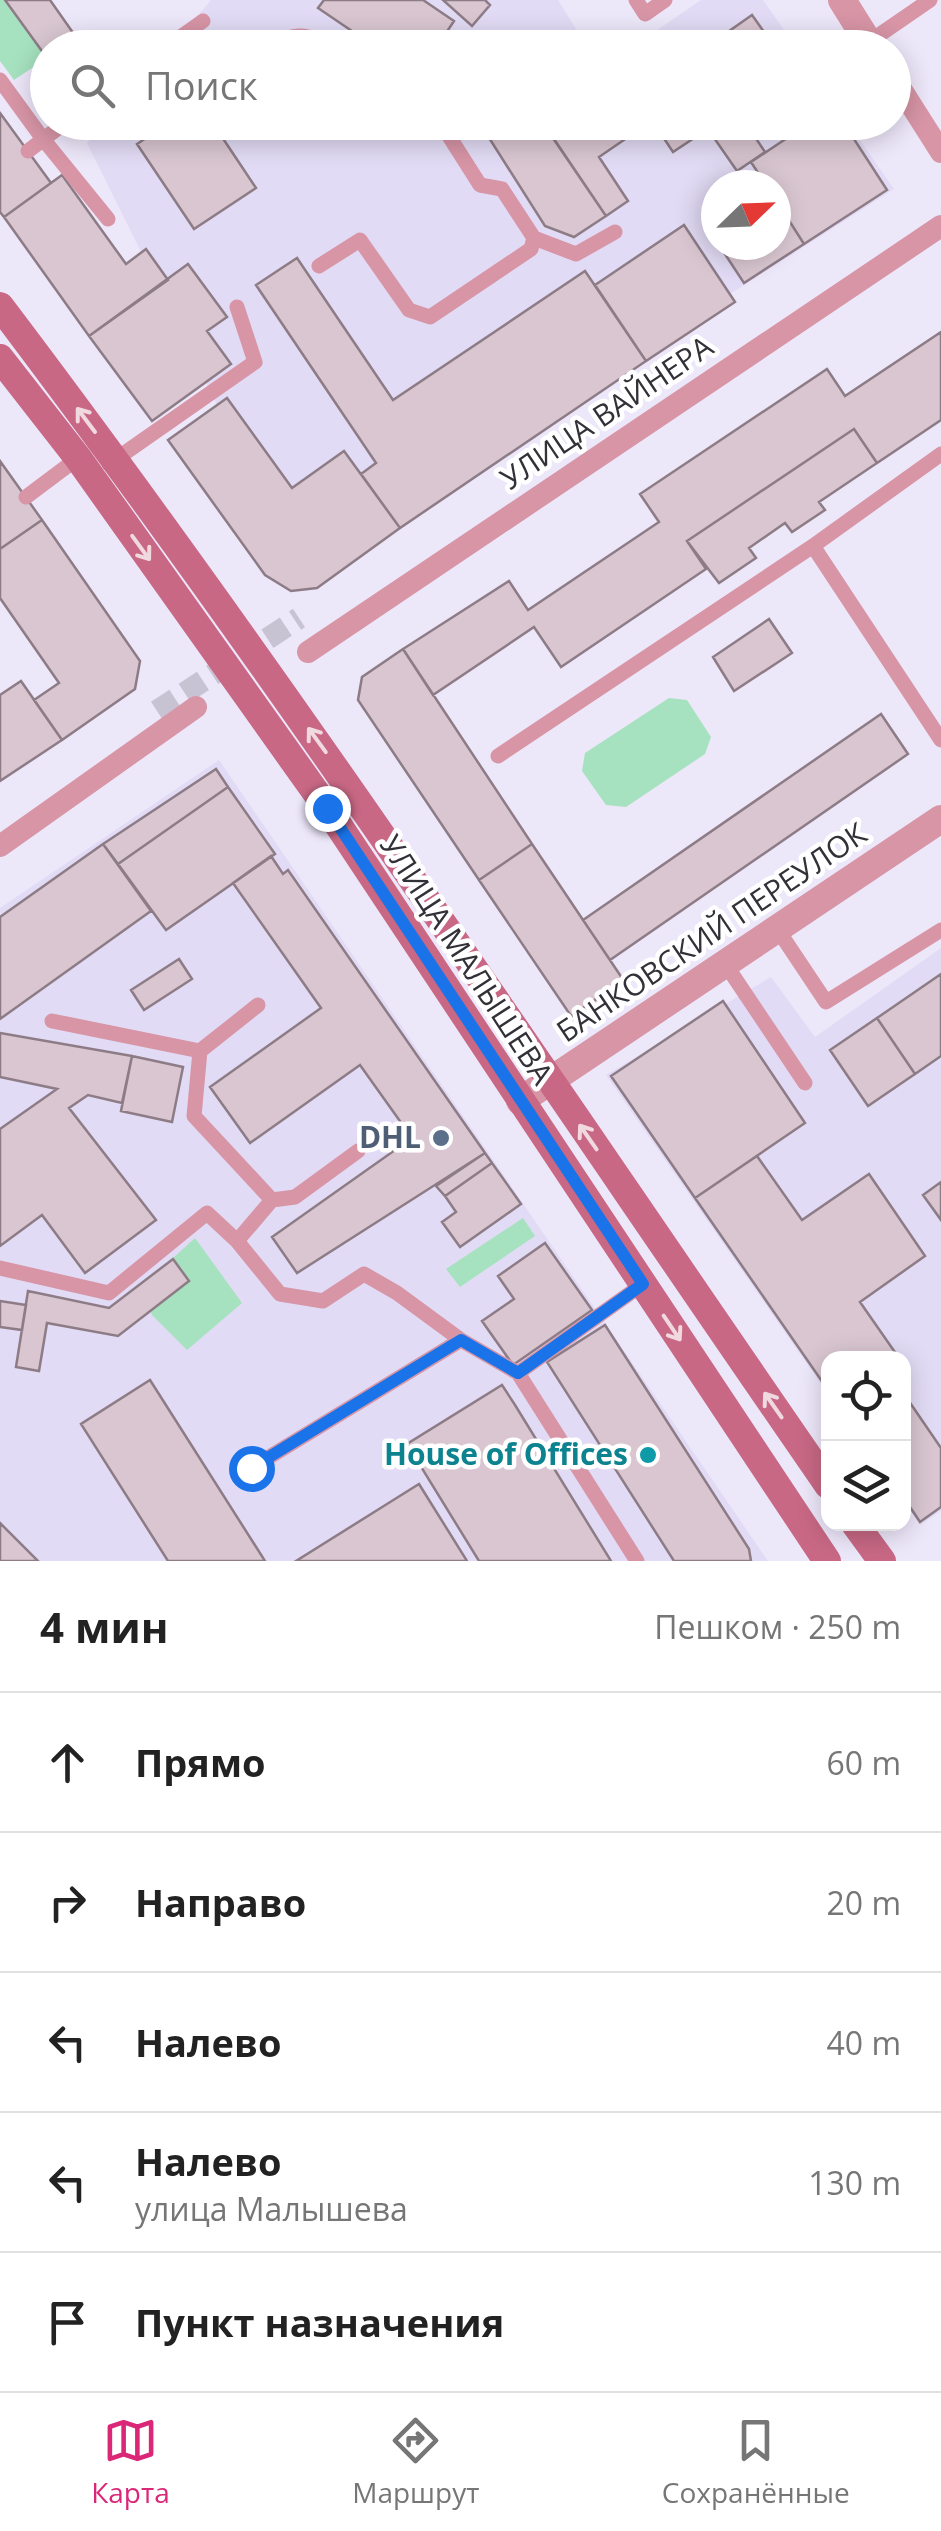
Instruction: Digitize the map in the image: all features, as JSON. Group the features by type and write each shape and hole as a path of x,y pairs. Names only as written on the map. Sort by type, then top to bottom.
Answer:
{"main road":[{"name":"УЛИЦА МАЛЫШЕВА","path":"0,306 116,459 347,782 821,1475"},
{"name":"УЛИЦА МАЛЫШЕВА","path":"0,358 84,468 327,808 828,1561"},
{"path":"860,1531 882,1561"}],"street":[{"path":"842,0 861,30"},
{"path":"911,105 941,152"},
{"name":"УЛИЦА ВАЙНЕРА","path":"308,652 941,226"},
{"path":"0,846 196,707"},
{"name":"БАНКОВСКИЙ ПЕРЕУЛОК","path":"520,1102 941,818"}],"lane":[{"path":"636,0 644,14 665,0"},
{"path":"891,30 930,0"},
{"path":"190,30 202,21"},
{"path":"0,80 30,121"},
{"path":"11,128 27,117"},
{"path":"28,151 41,140"},
{"path":"43,140 61,157 108,219"},
{"path":"451,140 480,185 502,190 534,238 576,254 615,232"},
{"path":"318,266 360,240 410,310 430,317 531,250 534,238"},
{"path":"26,497 84,468 116,459 255,362 237,307"},
{"path":"498,756 814,546 941,454"},
{"path":"814,546 941,740"},
{"path":"778,930 826,1002 941,930"},
{"path":"726,965 805,1084"},
{"path":"258,1005 200,1051 194,1116 272,1200"},
{"path":"52,1020 200,1051"},
{"path":"238,1240 272,1200 296,1198 358,1152"},
{"path":"0,1268 109,1293 205,1210 238,1240 280,1294 323,1301 364,1274 397,1292 461,1340 518,1373 636,1561"},
{"path":"518,1373 643,1284"},
{"path":"251,1468 461,1340"}],"shaded area":[{"path":"211,0 558,0 577,30 185,30"},
{"path":"701,0 763,0 784,30 657,30"},
{"path":"860,140 894,189 791,255 791,170 701,170 701,260 783,260 299,570 87,143"},
{"path":"219,760 768,1561 0,1561 0,908"},
{"path":"941,948 941,1511 920,1525 911,1512 911,1351 821,1351 821,1384 606,1075 771,977 815,1037"}],"green space":[{"path":"0,0 5,0 30,35 30,69 14,80 0,61"},
{"path":"669,698 687,700 711,737 705,754 626,807 606,805 582,771 585,753"},
{"path":"523,1218 535,1236 460,1287 446,1269"},
{"path":"195,1238 242,1303 187,1350 152,1315 139,1289"}],"building":[{"path":"5,0 50,0 71,30 30,30 30,35"},
{"path":"324,0 423,0 454,21 448,30 350,30 318,8"},
{"path":"443,0 485,0 490,5 472,26"},
{"path":"752,15 763,30 731,30"},
{"path":"0,113 51,183 4,217 0,212"},
{"path":"143,140 224,140 256,188 194,229 137,144"},
{"path":"490,140 554,140 606,216 574,237 545,226"},
{"path":"555,140 624,140 599,157 628,201 606,216"},
{"path":"665,140 691,140 673,152"},
{"path":"715,140 757,140 765,152 736,170"},
{"path":"784,140 855,140 887,190 804,244 791,224 791,170 756,170 751,162"},
{"path":"62,175 126,264 146,249 168,280 89,336 4,217"},
{"path":"791,224 804,244 791,252"},
{"path":"684,225 701,251 701,260 707,260 735,302 646,361 595,285"},
{"path":"297,258 393,400 585,271 646,361 400,528 361,474 376,463 256,285"},
{"path":"729,260 779,260 744,283"},
{"path":"188,264 227,317 207,331 231,364 152,421 89,336"},
{"path":"941,332 941,420 877,463 854,429 687,541 706,569 561,667 534,627 433,695 403,649 509,581 528,610 659,522 640,494 827,369 845,396"},
{"path":"227,398 292,488 344,451 400,528 317,588 291,591 265,575 168,440"},
{"path":"854,429 877,463 819,502 825,510 792,532 785,523 749,548 756,558 719,583 687,541"},
{"path":"0,461 42,520 0,549"},
{"path":"42,520 140,661 135,689 62,740 34,700 59,683 0,598 0,549"},
{"path":"769,619 792,653 734,691 713,657"},
{"path":"403,649 532,844 479,880 358,700 362,677"},
{"path":"21,681 62,740 0,781 0,695"},
{"path":"881,714 908,754 610,960 583,920"},
{"path":"216,769 228,787 118,864 103,844"},
{"path":"228,787 275,854 166,930 118,864"},
{"path":"103,844 151,911 0,1019 0,917"},
{"path":"532,844 624,981 571,1016 479,880"},
{"path":"271,856 283,874 288,870 485,1153 297,1273 272,1237 412,1138 360,1065 250,1143 210,1087 321,1008 233,883"},
{"path":"179,959 192,979 144,1010 131,990"},
{"path":"941,974 941,1056 915,1074 877,1018"},
{"path":"608,991 613,999 586,1016 571,1016"},
{"path":"723,1001 805,1123 695,1198 611,1076"},
{"path":"877,1018 915,1074 868,1106 830,1050"},
{"path":"0,1033 132,1056 122,1103 88,1095 69,1108 156,1220 85,1273 42,1215 0,1246 0,1129 57,1089 0,1077"},
{"path":"132,1056 183,1067 172,1122 121,1111"},
{"path":"485,1153 492,1163 445,1196 436,1186"},
{"path":"757,1156 802,1220 869,1174 925,1256 860,1302 894,1351 821,1351 821,1380 695,1198"},
{"path":"492,1163 521,1204 460,1247 442,1222 456,1212 445,1196"},
{"path":"941,1182 941,1220 923,1195"},
{"path":"545,1243 592,1310 513,1365 482,1321 514,1299 498,1276"},
{"path":"173,1259 189,1281 118,1336 47,1323 39,1371 16,1367 28,1291 109,1308"},
{"path":"0,1301 26,1305 22,1330 0,1327"},
{"name":"House of Offices","path":"605,1325 749,1549 751,1561 674,1561 547,1362"},
{"path":"150,1380 265,1561 168,1561 81,1424"},
{"path":"502,1385 611,1561 479,1561 407,1444"},
{"path":"911,1404 941,1448 941,1507 920,1522 911,1508"},
{"path":"419,1484 467,1561 296,1561 387,1504"},
{"path":"0,1523 38,1561 0,1561"}],"tunnel":[{"path":"157,711 299,618"}],"place":[{"name":"DHL","path":"441,1138"},
{"name":"House of Offices","path":"648,1455"}],"route":[{"path":"251,1468 461,1340 518,1373 643,1284 327,808"}]}
